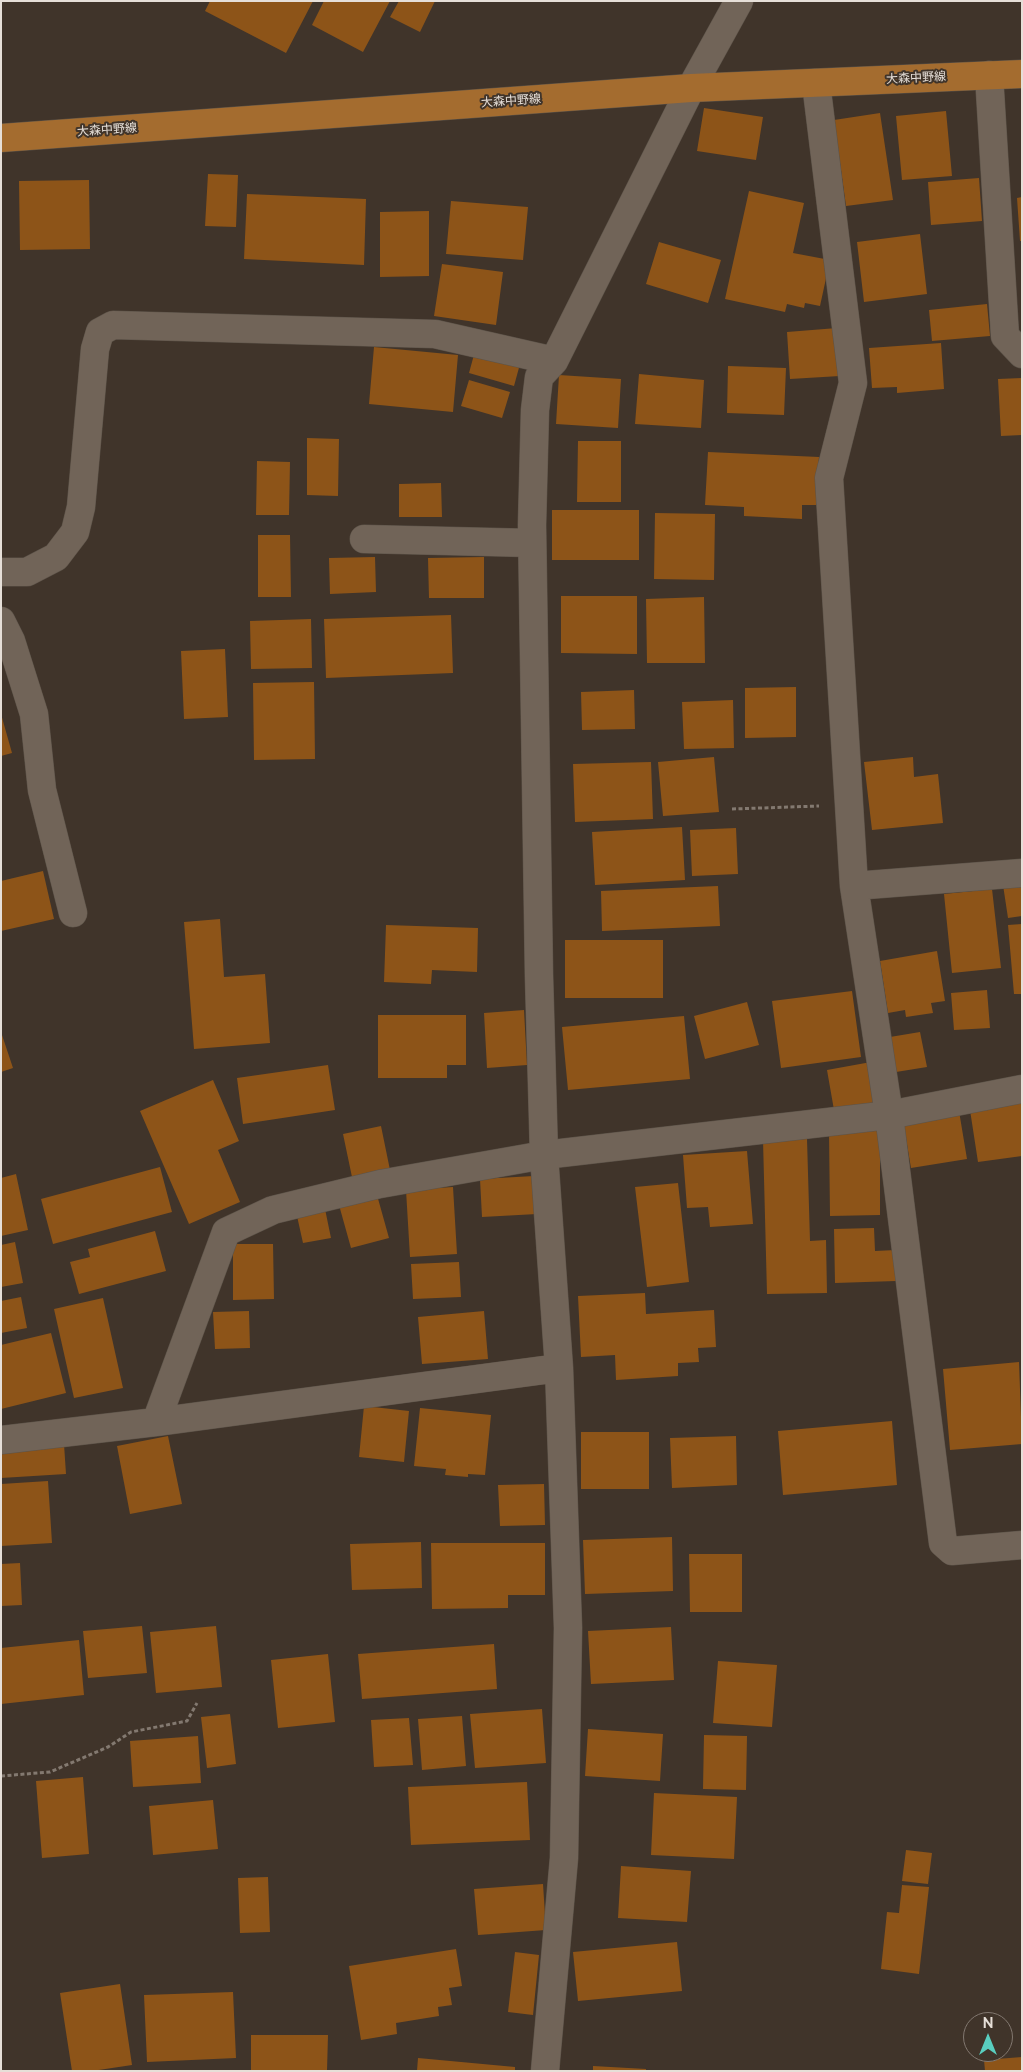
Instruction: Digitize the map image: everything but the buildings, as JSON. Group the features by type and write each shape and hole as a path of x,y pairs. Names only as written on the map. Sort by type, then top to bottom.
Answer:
{"main road":[{"name":"大森中野線","path":"1,138 691,88 1022,74"}],"street":[{"path":"545,2071 564,1858 568,1628 560,1368 544,1156 532,542 535,410 539,377 554,361 691,88 739,1"},
{"path":"989,75 1005,336 1022,354"},
{"path":"816,83 853,383 829,478 854,886 889,1115 943,1543 952,1551 1022,1546"},
{"path":"1,572 27,572 49,561 56,557 75,532 81,507 96,349 100,332 113,325 434,334 554,361"},
{"path":"364,539 532,542"},
{"path":"1,621 11,642 34,714 42,790 73,913"},
{"path":"854,886 1022,873"},
{"path":"156,1422 226,1232 273,1210 380,1184 544,1156 889,1115 1022,1089"},
{"path":"1,1440 156,1422 560,1368"}],"path":[{"path":"732,809 849,805"},
{"path":"1,1776 50,1772 108,1747 131,1732 188,1721 197,1703"}]}
